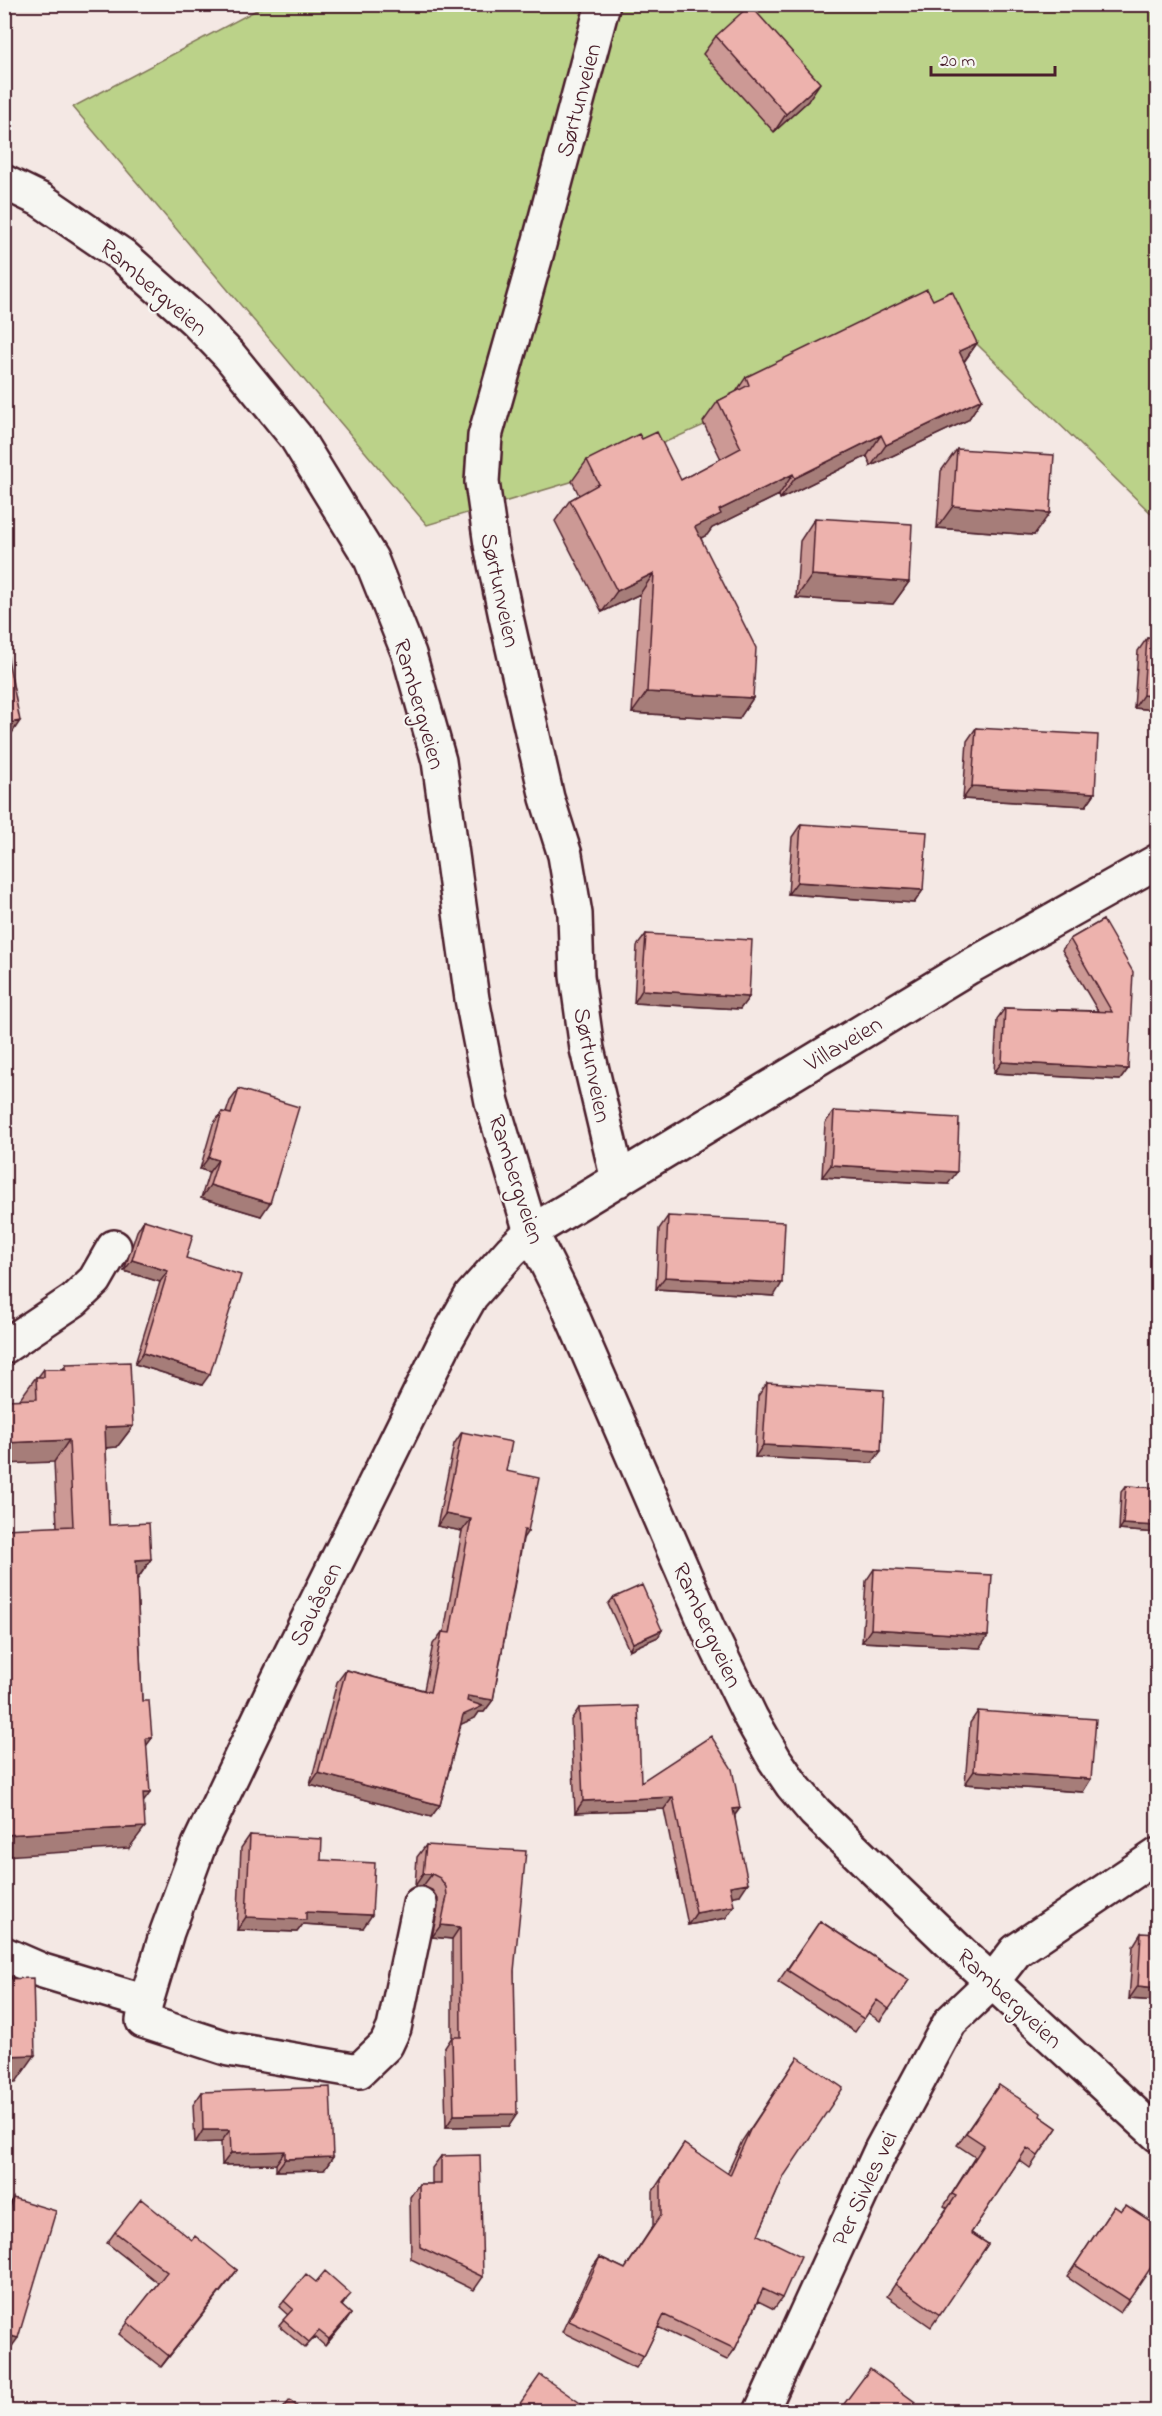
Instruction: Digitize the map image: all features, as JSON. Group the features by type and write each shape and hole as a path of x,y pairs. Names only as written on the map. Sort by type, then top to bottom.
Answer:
{"street":[{"name":"Sørtunveien","path":"603,4 538,248 484,436 482,482 491,545 516,662 547,798 565,855 576,914 577,976 587,1049 618,1180"},
{"name":"Rambergveien","path":"4,182 42,200 123,255 208,333 296,437 370,559 409,654 439,761 472,999 492,1102 531,1232 567,1304 708,1629 775,1760 815,1812 992,1982 1158,2135"},
{"name":"Villaveien","path":"531,1232 969,967 1158,861"},
{"name":"Sauåsen","path":"146,2002 167,1932 199,1845 278,1679 445,1342 471,1296 531,1232"},
{"path":"4,1347 74,1300 95,1280 114,1247"},
{"name":"Per Sivles vei","path":"761,2412 881,2150 950,2022 992,1982 1016,1951 1158,1855"},
{"path":"4,1954 43,1971 146,2002 143,2021 229,2049 359,2071 386,2045 394,2028 420,1904"}],"green space":[{"path":"266,5 1150,5 1158,10 1157,519 949,317 584,478 427,525 73,107"}],"building":[{"path":"750,5 820,83 786,114 716,36"},
{"path":"927,289 933,300 952,291 977,343 959,351 982,399 886,445 881,435 795,478 793,474 719,510 721,514 695,527 756,648 753,698 647,692 654,573 617,591 570,500 599,484 587,460 639,434 642,439 657,432 681,480 741,448 718,401 749,385 746,377"},
{"path":"957,449 1054,455 1050,513 953,506"},
{"path":"815,518 912,524 909,582 812,575"},
{"path":"4,638 20,721 4,724"},
{"path":"1147,638 1158,639 1158,697 1143,695"},
{"path":"976,728 1098,735 1095,793 972,786"},
{"path":"801,824 927,832 923,890 797,882"},
{"path":"1103,920 1133,972 1128,1069 1002,1062 1005,1008 1112,1012 1070,939"},
{"path":"646,934 752,940 749,997 642,990"},
{"path":"239,1089 299,1107 270,1203 210,1185 218,1160 209,1157 222,1112 231,1114"},
{"path":"834,1111 959,1118 957,1172 831,1165"},
{"path":"668,1216 785,1222 782,1283 665,1277"},
{"path":"144,1220 193,1235 186,1258 241,1275 210,1374 143,1353 168,1271 132,1260"},
{"path":"130,1362 133,1426 105,1427 109,1525 149,1523 151,1559 136,1560 142,1701 149,1701 152,1738 146,1738 150,1793 143,1793 145,1827 4,1835 4,1529 73,1526 69,1440 4,1443 4,1400 37,1399 36,1377 44,1377 44,1369 66,1369 66,1364"},
{"path":"767,1383 884,1390 881,1451 763,1445"},
{"path":"462,1432 512,1442 506,1471 539,1478 528,1531 524,1530 493,1700 468,1696 467,1701 483,1706 463,1715 440,1805 318,1773 346,1670 430,1692 442,1632 450,1633 471,1519 445,1514"},
{"path":"1126,1486 1158,1488 1158,1526 1123,1524"},
{"path":"874,1569 992,1575 988,1636 871,1629"},
{"path":"642,1585 662,1630 633,1643 613,1598"},
{"path":"638,1706 641,1782 711,1736 732,1769 740,1808 733,1809 748,1883 730,1886 734,1906 696,1913 673,1797 583,1801 579,1708"},
{"path":"978,1711 1096,1719 1091,1779 974,1771"},
{"path":"250,1835 322,1839 321,1860 375,1863 372,1915 306,1912 306,1920 246,1917"},
{"path":"426,1845 526,1851 514,1971 517,2114 454,2115 452,2037 461,2037 460,1927 441,1925 447,1896 446,1887 440,1878 432,1874 423,1874"},
{"path":"820,1921 909,1980 889,2009 877,2000 864,2019 787,1970"},
{"path":"1141,1933 1158,1934 1158,1988 1138,1986"},
{"path":"33,1978 35,2055 4,2056 4,1979"},
{"path":"798,2057 843,2088 784,2176 758,2235 801,2256 782,2298 763,2289 735,2349 664,2315 644,2356 569,2321 600,2257 625,2269 661,2215 661,2180 684,2144 730,2175 750,2130"},
{"path":"999,2085 1041,2113 1040,2116 1057,2128 1038,2156 1027,2148 971,2233 988,2244 940,2315 895,2284 956,2196 952,2194 984,2145 966,2133"},
{"path":"330,2087 333,2157 285,2159 285,2151 231,2153 230,2130 203,2130 202,2092"},
{"path":"480,2155 483,2277 420,2247 419,2184 441,2184 441,2156"},
{"path":"13,2198 56,2211 18,2338 4,2334 4,2227"},
{"path":"141,2199 192,2240 195,2236 237,2270 169,2356 127,2322 167,2272 115,2232"},
{"path":"1126,2205 1158,2226 1158,2257 1129,2300 1075,2265 1114,2206 1121,2211"},
{"path":"325,2271 351,2294 341,2305 351,2314 329,2339 319,2331 309,2342 283,2320 293,2309 284,2301 306,2274 316,2282"},
{"path":"870,2369 915,2402 908,2412 838,2412"},
{"path":"540,2375 593,2412 514,2412"},
{"path":"290,2400 303,2412 280,2412"}]}
